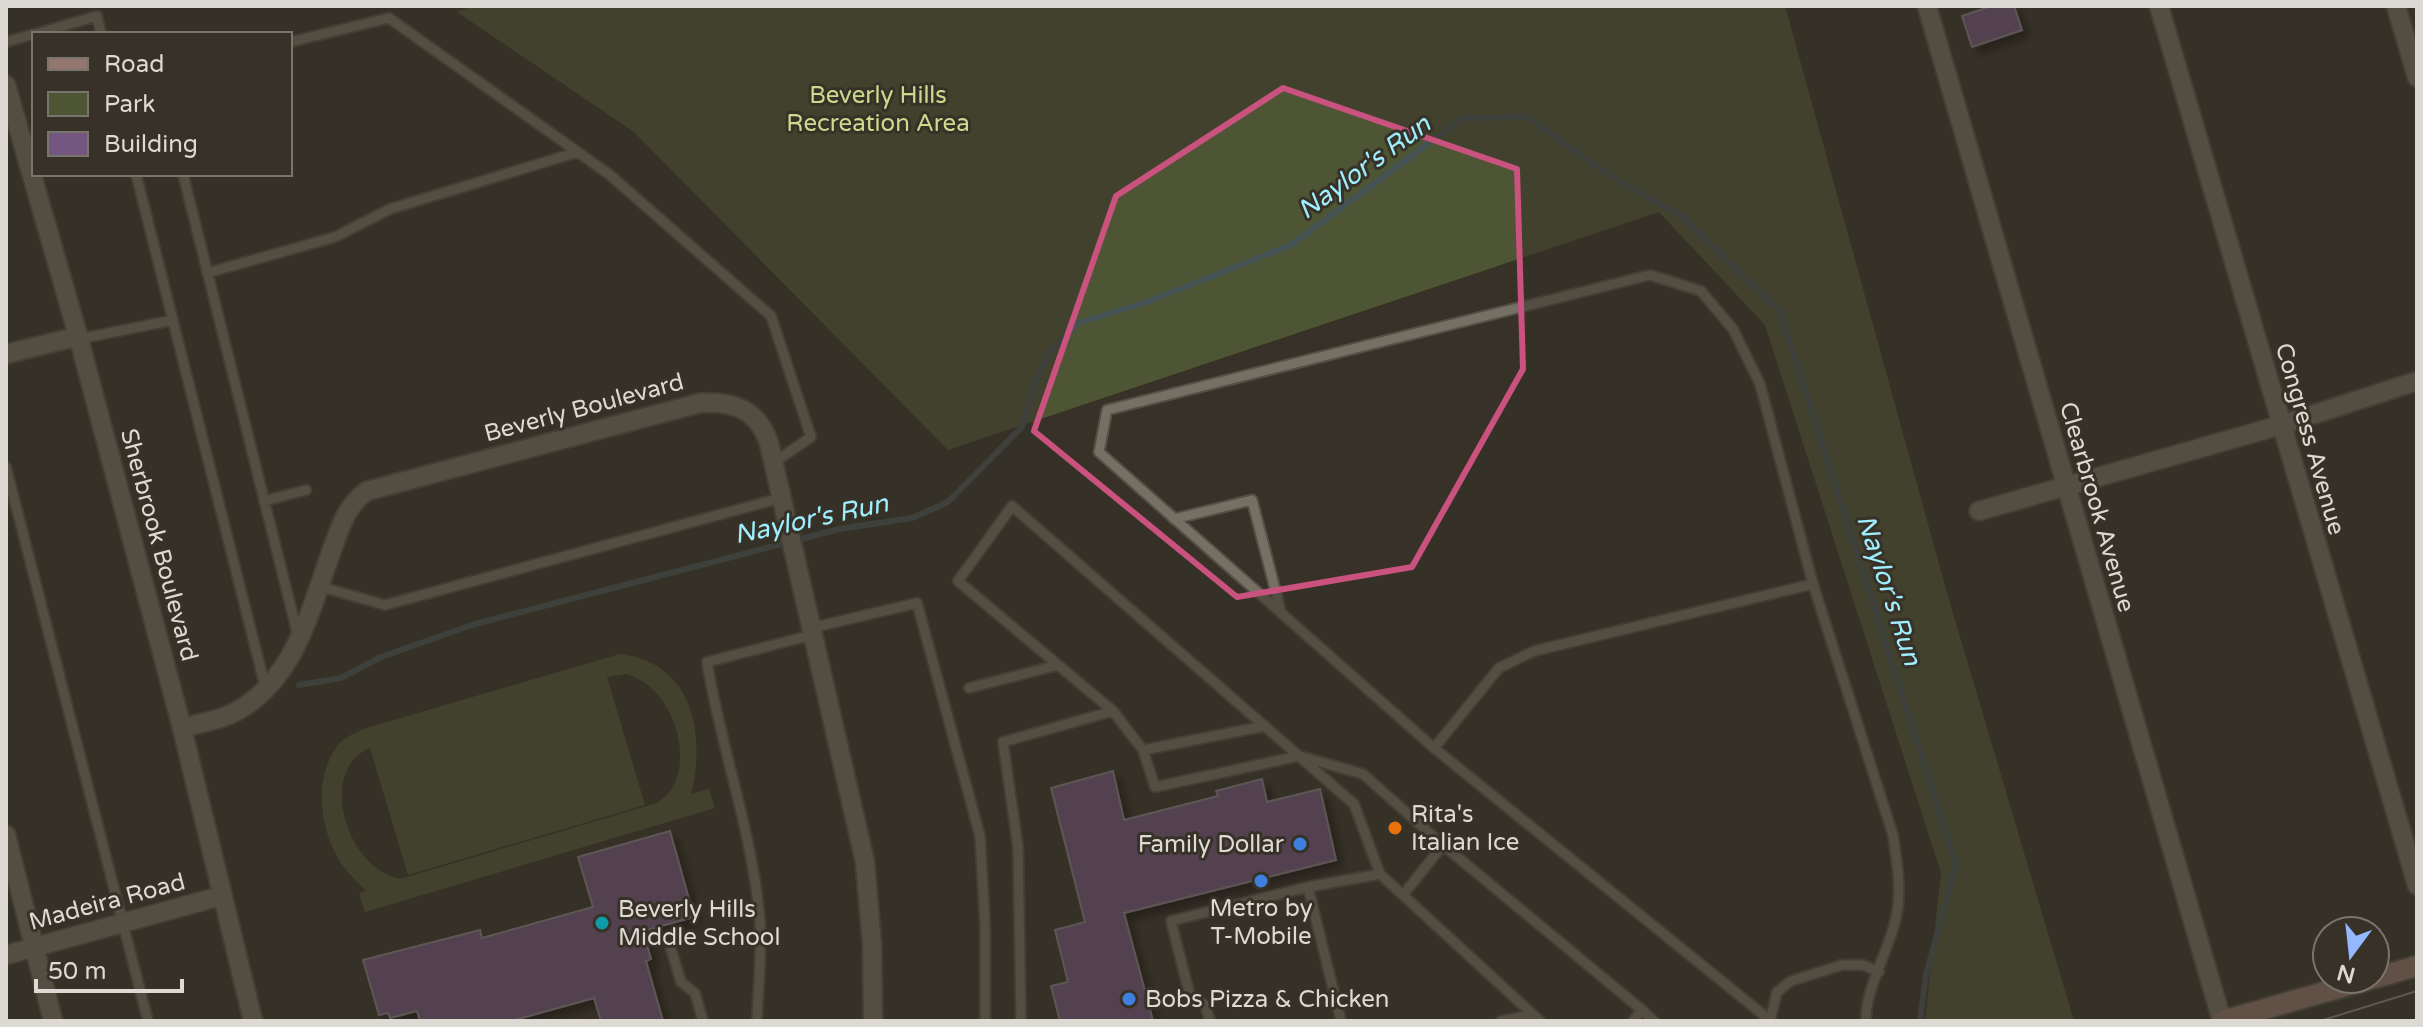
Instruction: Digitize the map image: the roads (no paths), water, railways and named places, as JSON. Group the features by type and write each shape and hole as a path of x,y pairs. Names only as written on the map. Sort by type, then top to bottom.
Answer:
{"main road":[{"path":"2391,973 2417,966"},
{"path":"2222,1021 2313,995"}],"street":[{"name":"Clearbrook Avenue","path":"1927,6 2222,1021"},
{"name":"Congress Avenue","path":"2159,6 2281,425 2411,841 2417,885"},
{"path":"2396,6 2417,77"},
{"name":"Sherbrook Boulevard","path":"6,85 32,175"},
{"name":"Sherbrook Boulevard","path":"32,176 79,338 182,728 253,1021"},
{"path":"6,354 79,338"},
{"path":"1979,511 2281,425 2417,381"},
{"name":"Beverly Boulevard","path":"182,728 230,715 277,679 292,656 342,522 354,500 367,491 700,403 720,402 755,416 764,428 773,463 865,862 872,944 873,1021"},
{"path":"6,835 53,1021"},
{"name":"Madeira Road","path":"6,955 221,896"}],"lane":[{"path":"41,32 97,16 101,32"},
{"path":"292,42 389,18 610,175 771,316 811,437 773,463"},
{"path":"6,42 32,35"},
{"path":"207,273 335,237 390,209 578,152"},
{"path":"137,176 266,690"},
{"path":"183,176 299,639"},
{"path":"1866,1021 1871,991 1879,972 1897,915 1898,872 1893,835 1813,584 1760,384 1733,329 1701,291 1650,275 1107,410 1099,452 1434,748 1770,1021 1777,992 1791,981 1842,965 1863,965 1879,972"},
{"path":"79,338 173,320"},
{"path":"6,467 148,1021"},
{"path":"264,501 306,490"},
{"path":"318,586 385,605 781,498"},
{"path":"1174,519 1252,500 1281,613"},
{"path":"1538,1020 1380,874 1354,804 1299,756 1265,726 1012,506 958,581 1113,711 1143,750 1155,787 1299,756 1363,774 1654,1021"},
{"path":"1434,748 1499,668 1534,651 1813,584"},
{"path":"757,1021 760,923 749,851 716,717 707,662 917,603 980,836 985,924 985,1021"},
{"path":"969,688 1058,665"},
{"path":"1021,1021 1018,847 1003,742 1113,711"},
{"path":"1143,750 1265,726"},
{"path":"1403,895 1443,845"},
{"path":"1210,1021 1205,1005 1190,996 1171,921 1308,887 1380,874"},
{"path":"1308,887 1341,1021"},
{"path":"671,949 681,982 695,993 703,1021"},
{"path":"1633,1021 1642,1010"},
{"path":"1501,1021 1521,1017 1538,1020"}],"waterway":[{"name":"Naylor's Run","path":"299,685 341,678 381,657 475,624 839,529 912,518 948,502 1022,427 1035,382 1051,351 1078,323 1147,302 1291,245 1463,118 1527,117 1609,175 1683,217 1780,312 1956,864 1926,975 1920,1021"}],"tram line":[{"path":"2320,1021 2417,991"}],"place":[{"name":"Rita's Italian Ice","path":"1395,828"},
{"name":"Family Dollar","path":"1300,844"},
{"name":"Metro by T-Mobile","path":"1261,881"},
{"name":"Beverly Hills Middle School","path":"602,923"},
{"name":"Bobs Pizza & Chicken","path":"1129,999"}],"park label":[{"name":"Beverly Hills Recreation Area","path":"878,109"}]}
